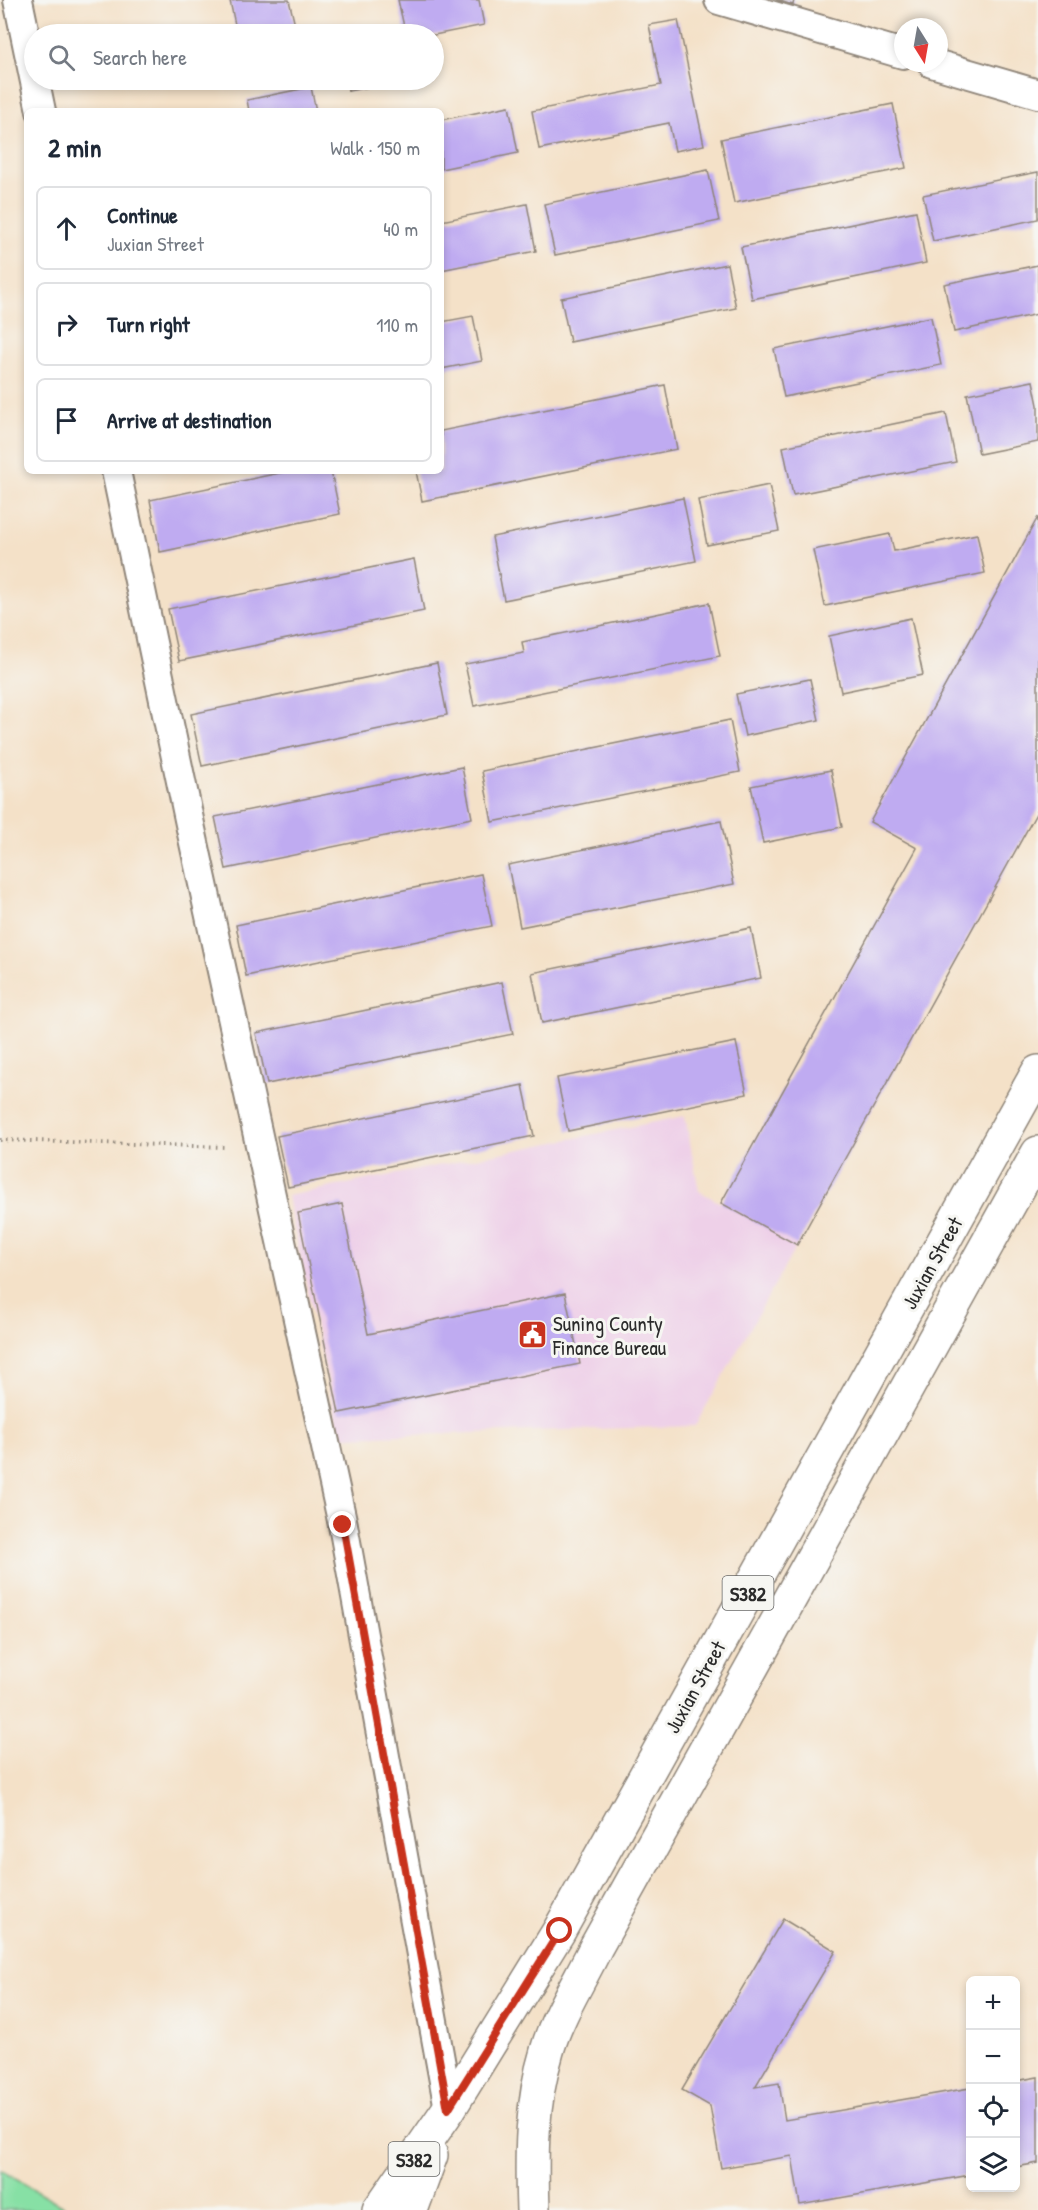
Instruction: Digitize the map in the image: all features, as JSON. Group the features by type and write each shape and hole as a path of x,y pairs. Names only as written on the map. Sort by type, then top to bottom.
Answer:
{"main road":[{"name":"Juxian Street","path":"448,2109 560,1931 1038,1072"},
{"name":"Juxian Street","path":"533,2210 531,2154 534,2103 552,2038 596,1947 1038,1153"},
{"name":"S382","path":"379,2210 448,2109"},
{"path":"411,2210 448,2109"}],"street":[{"path":"18,0 24,29"},
{"path":"719,0 894,51"},
{"path":"948,68 1038,94"},
{"path":"37,90 40,108"},
{"path":"117,474 343,1525 448,2109"}],"path":[{"path":"0,1140 260,1148"}],"shaded area":[{"name":"Suning County Finance Bureau","path":"685,1116 699,1191 797,1245 695,1426 340,1437 287,1196"}],"green space":[{"path":"0,2170 70,2210 0,2210"}],"building":[{"path":"289,0 295,24 235,24 230,1"},
{"path":"398,0 479,0 484,25 444,33 444,24 403,24"},
{"path":"776,0 794,0 793,5"},
{"path":"678,20 704,145 675,151 669,123 539,149 532,111 661,85 649,25"},
{"path":"296,90 312,90 315,108 248,108 247,100"},
{"path":"893,104 906,168 734,203 721,139"},
{"path":"509,106 518,153 444,168 444,119"},
{"path":"708,170 719,221 555,255 544,204"},
{"path":"1038,172 1038,219 933,241 923,195"},
{"path":"527,204 536,251 444,269 444,220"},
{"path":"916,211 926,263 752,299 741,247"},
{"path":"727,264 736,308 570,342 561,298"},
{"path":"1038,265 1038,314 954,332 944,284"},
{"path":"473,316 482,361 444,368 444,321"},
{"path":"931,317 941,365 784,397 774,349"},
{"path":"1033,381 1038,405 1038,442 979,454 967,394"},
{"path":"665,385 677,449 422,501 417,474 444,474 444,430"},
{"path":"946,413 956,462 793,495 783,447"},
{"path":"275,474 332,474 340,514 160,552 150,500"},
{"path":"769,485 779,531 707,545 698,500"},
{"path":"683,498 696,561 504,600 492,537"},
{"path":"1038,517 1038,810 797,1245 721,1203 917,848 870,822"},
{"path":"890,534 894,551 977,534 985,573 825,606 813,550"},
{"path":"414,559 424,611 179,661 168,609"},
{"path":"709,603 720,656 474,706 465,664 524,653 522,642"},
{"path":"911,618 923,675 841,692 829,636"},
{"path":"437,663 447,715 202,766 191,714"},
{"path":"810,679 819,720 745,736 736,694"},
{"path":"730,720 740,772 492,822 482,771"},
{"path":"462,767 472,818 226,869 215,817"},
{"path":"831,770 842,827 763,843 751,786"},
{"path":"721,821 734,884 520,927 508,865"},
{"path":"481,874 492,926 246,976 236,925"},
{"path":"751,928 761,978 542,1023 532,973"},
{"path":"502,982 513,1034 267,1084 256,1033"},
{"path":"736,1042 747,1094 568,1131 557,1078"},
{"path":"523,1085 534,1136 288,1187 277,1136"},
{"path":"342,1204 368,1334 565,1293 580,1364 339,1413 298,1213"},
{"path":"783,1919 836,1951 755,2087 779,2083 785,2120 966,2089 966,2176 800,2205 792,2156 721,2168 710,2106 682,2090"},
{"path":"1038,2077 1038,2163 1020,2166 1020,2084 1020,2080"}],"place":[{"name":"Suning County Finance Bureau","path":"532,1335"}],"route":[{"path":"343,1525 448,2109 560,1931"}]}
